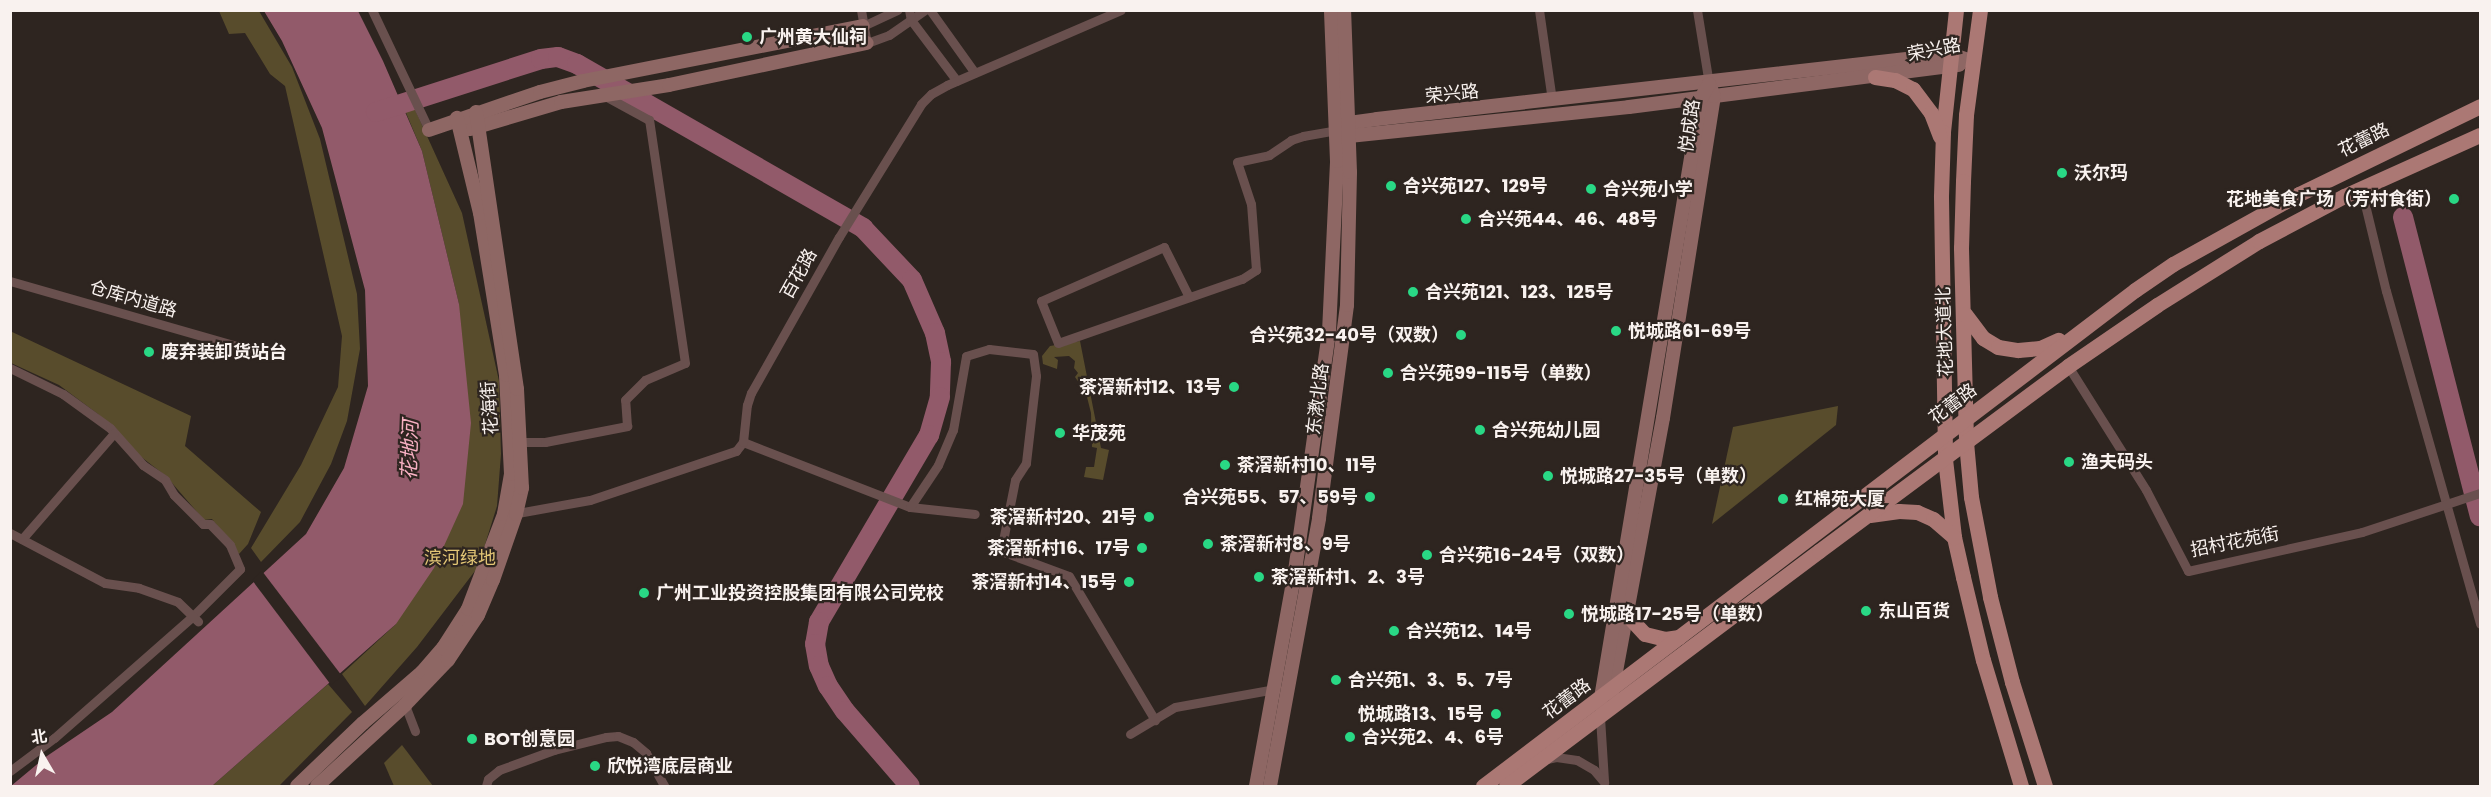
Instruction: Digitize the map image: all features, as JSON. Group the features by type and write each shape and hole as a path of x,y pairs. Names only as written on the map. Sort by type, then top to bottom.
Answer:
{"main road":[{"name":"花地大道北","path":"1956,10 1942,142 1945,459 1954,537 1983,660 2021,786"},
{"name":"花地大道北","path":"1980,10 1972,61 1963,181 1961,248 1965,314 1966,442 1975,525 1990,597 2012,682 2045,786"},
{"path":"1875,77 1895,80 1913,89 1931,113 1942,142"},
{"name":"花蕾路","path":"1483,786 1966,420 2075,334 2174,264 2247,222 2370,158 2481,106"},
{"name":"花蕾路","path":"1506,786 2068,366 2157,305 2259,241 2361,188 2481,135"},
{"path":"1965,314 1983,339 1998,346 2018,350 2040,348 2075,334"},
{"path":"1867,516 1899,511 1917,512 1938,523 1954,537"},
{"path":"1627,615 1645,634 1665,639 1679,637"}],"street":[{"path":"372,10 405,85 429,130 457,118 583,81 864,26 897,10"},
{"path":"861,10 867,43"},
{"path":"460,132 561,102 669,85 867,43 889,35 910,15 925,10"},
{"path":"930,10 975,73"},
{"name":"百花路","path":"743,442 751,393 846,226 921,104 931,94 957,81 1121,10"},
{"name":"东漖北路","path":"1256,786 1275,689 1329,332 1336,220 1345,130 1331,10"},
{"name":"东漖北路","path":"1270,786 1319,518 1340,367 1349,249 1344,10"},
{"path":"1539,10 1552,100"},
{"path":"1697,10 1708,93"},
{"path":"910,15 957,81"},
{"name":"荣兴路","path":"1345,130 1875,77 1949,61"},
{"name":"荣兴路","path":"1345,130 1552,100 1708,93 1949,61 1972,61"},
{"name":"悦成路","path":"1600,717 1613,689 1663,418 1708,93"},
{"name":"悦成路","path":"1600,717 1600,699 1708,93"},
{"path":"522,442 545,442 627,426 625,400 645,380 685,363 649,120 603,94"},
{"name":"花海街","path":"297,786 363,723 415,679 442,648 468,609 522,488 522,442 517,389 476,112"},
{"name":"花海街","path":"317,786 405,705 448,660 478,615 494,579 510,514 511,474 506,375 480,213 457,118"},
{"path":"1189,297 1164,248 1041,301 1058,343 1242,279 1256,270 1251,204 1237,162 1269,155 1291,140 1303,136 1345,130"},
{"path":"2361,188 2386,291 2481,624"},
{"name":"仓库内道路","path":"10,280 247,349"},
{"path":"906,505 938,465 953,430 966,356 989,350 1033,354 1036,375 1026,463 1015,480 1001,551 1069,576 1155,720"},
{"name":"招村花苑街","path":"2068,366 2146,490 2188,571 2362,531 2481,493"},
{"path":"10,368 63,394 114,433 143,465 165,480 174,495 203,524 210,524 230,545 240,569 196,618 54,738 10,771"},
{"path":"22,539 114,433"},
{"path":"510,514 590,500 736,451 743,442 906,505 975,514"},
{"path":"10,533 105,583 139,588 178,602 196,618"},
{"path":"1130,734 1175,707 1275,689"},
{"path":"405,705 415,731"},
{"path":"1600,717 1605,784"},
{"path":"486,786 488,779 499,770 554,750 618,736 633,742 646,753 664,786"},
{"path":"1542,760 1557,757 1577,760 1594,771 1605,784"}],"green space":[{"path":"219,11 259,11 292,67 320,139 357,294 360,349 347,421 331,464 300,522 261,562 251,548 301,465 338,387 342,336 285,86 270,74 245,33 229,34"},
{"name":"滨河绿地","path":"412,103 462,213 499,381 501,454 497,506 478,567 417,647 365,706 342,674 396,624 459,304 422,151 404,108"},
{"path":"10,331 191,416 185,446 261,512 248,544 239,554 212,519 204,520 166,476 140,456 98,414 59,385 11,363"},
{"path":"1080,341 1101,448 1109,450 1103,480 1084,477 1086,467 1094,467 1097,448 1092,447 1091,413 1086,393 1075,377 1078,373 1074,368 1075,361 1069,356 1054,357 1058,360 1057,369 1043,364 1042,356 1050,346"},
{"path":"1838,406 1836,425 1712,524 1733,427"},
{"path":"328,684 352,712 279,786 212,786"},
{"path":"402,745 433,786 394,786 384,763"}],"water":[{"name":"花地河","path":"264,11 358,11 383,61 422,151 459,304 471,423 463,504 434,568 396,624 212,786 11,786 47,756 112,712 306,534 344,468 368,386 365,290 322,128 282,41"}],"pier":[{"path":"262,571 342,676 331,685 252,580"}],"waterway":[{"path":"376,112 541,59 558,57 577,64 863,228 912,280 935,333 941,362 940,397 929,435 819,622 815,644 819,666 828,686 845,711 910,786"},
{"path":"2403,217 2480,516"}],"place":[{"name":"广州黄大仙祠","path":"747,37"},
{"name":"沃尔玛","path":"2062,173"},
{"name":"合兴苑127、129号","path":"1391,186"},
{"name":"合兴苑小学","path":"1591,189"},
{"name":"花地美食广场（芳村食街）","path":"2454,199"},
{"name":"合兴苑44、46、48号","path":"1466,219"},
{"name":"合兴苑121、123、125号","path":"1413,292"},
{"name":"悦城路61-69号","path":"1616,331"},
{"name":"合兴苑32-40号（双数）","path":"1461,335"},
{"name":"废弃装卸货站台","path":"149,352"},
{"name":"合兴苑99-115号（单数）","path":"1388,373"},
{"name":"茶滘新村12、13号","path":"1234,387"},
{"name":"合兴苑幼儿园","path":"1480,430"},
{"name":"华茂苑","path":"1060,433"},
{"name":"渔夫码头","path":"2069,462"},
{"name":"茶滘新村10、11号","path":"1225,465"},
{"name":"悦城路27-35号（单数）","path":"1548,476"},
{"name":"合兴苑55、57、59号","path":"1370,497"},
{"name":"红棉苑大厦","path":"1783,499"},
{"name":"茶滘新村20、21号","path":"1149,517"},
{"name":"茶滘新村8、9号","path":"1208,544"},
{"name":"茶滘新村16、17号","path":"1142,548"},
{"name":"合兴苑16-24号（双数）","path":"1427,555"},
{"name":"茶滘新村1、2、3号","path":"1259,577"},
{"name":"茶滘新村14、15号","path":"1129,582"},
{"name":"广州工业投资控股集团有限公司党校","path":"644,593"},
{"name":"东山百货","path":"1866,611"},
{"name":"悦城路17-25号（单数）","path":"1569,614"},
{"name":"合兴苑12、14号","path":"1394,631"},
{"name":"合兴苑1、3、5、7号","path":"1336,680"},
{"name":"悦城路13、15号","path":"1496,714"},
{"name":"合兴苑2、4、6号","path":"1350,737"},
{"name":"BOT创意园","path":"472,739"},
{"name":"欣悦湾底层商业","path":"595,766"}]}
